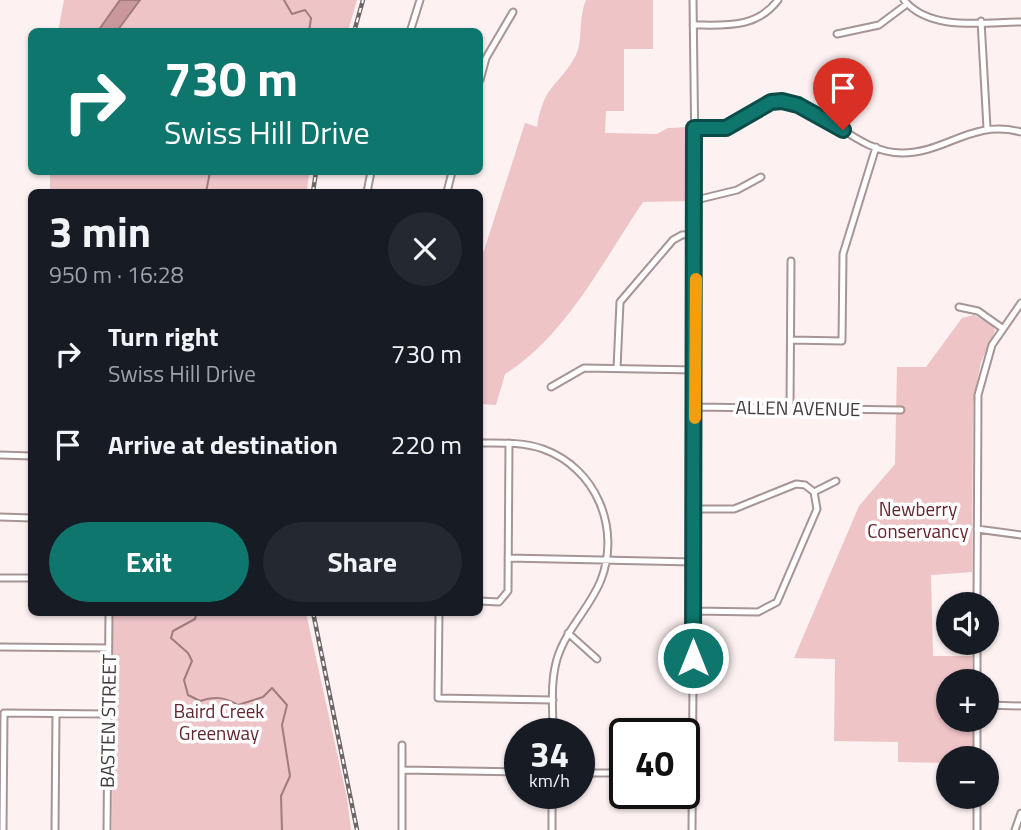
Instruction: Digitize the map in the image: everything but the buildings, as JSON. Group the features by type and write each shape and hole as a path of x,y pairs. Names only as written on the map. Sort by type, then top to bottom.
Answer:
{"street":[{"path":"411,28 420,0"},
{"path":"692,830 696,370 693,0"},
{"path":"693,25 745,23 766,13 778,0"},
{"path":"837,34 845,30 879,25 906,2 920,14 934,20 1021,22"},
{"path":"483,69 486,58 513,12"},
{"path":"981,22 987,128"},
{"path":"694,128 726,128 771,102 782,101 798,105 876,148 896,153 914,152 987,128 1021,132"},
{"path":"791,340 842,341 843,254 876,148"},
{"path":"696,200 737,190 761,177"},
{"path":"617,368 618,311 623,297 673,240 682,235 696,234"},
{"path":"790,408 791,261"},
{"path":"977,592 978,395 987,358 1002,328 1021,303"},
{"path":"959,307 978,311 1002,328"},
{"path":"551,387 580,369 696,370"},
{"name":"ALLEN AVENUE","path":"695,407 901,410"},
{"path":"483,443 531,446 554,454 586,478 606,517 607,560 597,589 568,633 554,671 553,718"},
{"path":"483,601 499,602 505,595 509,443"},
{"path":"0,455 28,456"},
{"path":"814,492 836,481"},
{"path":"694,611 758,611 773,606 781,596 817,509 814,492 805,485 796,484 734,509 695,509"},
{"path":"0,517 28,517"},
{"path":"977,529 1021,535"},
{"path":"508,558 694,562"},
{"path":"0,578 28,578"},
{"name":"BASTEN STREET","path":"107,830 109,616"},
{"path":"439,616 438,698 553,700"},
{"path":"568,633 597,659"},
{"path":"0,647 109,648"},
{"path":"999,705 1021,706"},
{"path":"3,830 4,713 108,714"},
{"path":"55,830 56,714"},
{"path":"401,830 402,745"},
{"path":"402,770 504,772"},
{"path":"552,809 552,830"},
{"path":"977,809 977,830"},
{"path":"1015,830 1021,813"}],"green space":[{"path":"64,0 357,0 349,28 59,28"},
{"path":"586,0 653,0 653,49 624,49 624,111 606,111 605,133 657,134 668,128 690,127 690,201 643,202 565,318 527,358 505,374 496,405 483,404 483,254 525,123 537,127 548,93 576,55"},
{"path":"50,175 309,175 307,189 50,189"},
{"name":"Newberry Conservancy","path":"974,315 993,326 995,331 981,362 973,405 972,572 931,575 933,656 972,656 972,669 936,669 936,732 973,732 973,746 936,746 936,763 898,762 898,742 834,741 835,659 794,658 859,506 895,464 897,367 926,367 962,318"},
{"name":"Baird Creek Greenway","path":"113,616 307,616 347,798 351,830 112,830"}],"shaded area":[{"path":"120,0 140,0 119,28 100,28"}],"waterway":[{"path":"284,0 292,14 305,10 311,18 310,28"},
{"path":"207,189 209,175"},
{"path":"196,616 173,631 171,638 188,653 192,661 184,680 188,695 200,701 219,698 238,705 263,697 272,688 287,705 282,725 290,776 281,796 282,830"}],"railway":[{"path":"355,28 363,0"},
{"path":"313,189 316,175"},
{"path":"314,616 357,830"}],"slow traffic":[{"path":"695,418 696,279"}],"route":[{"path":"693,658 696,234 694,128 726,128 771,102 782,101 798,105 843,130"}]}
